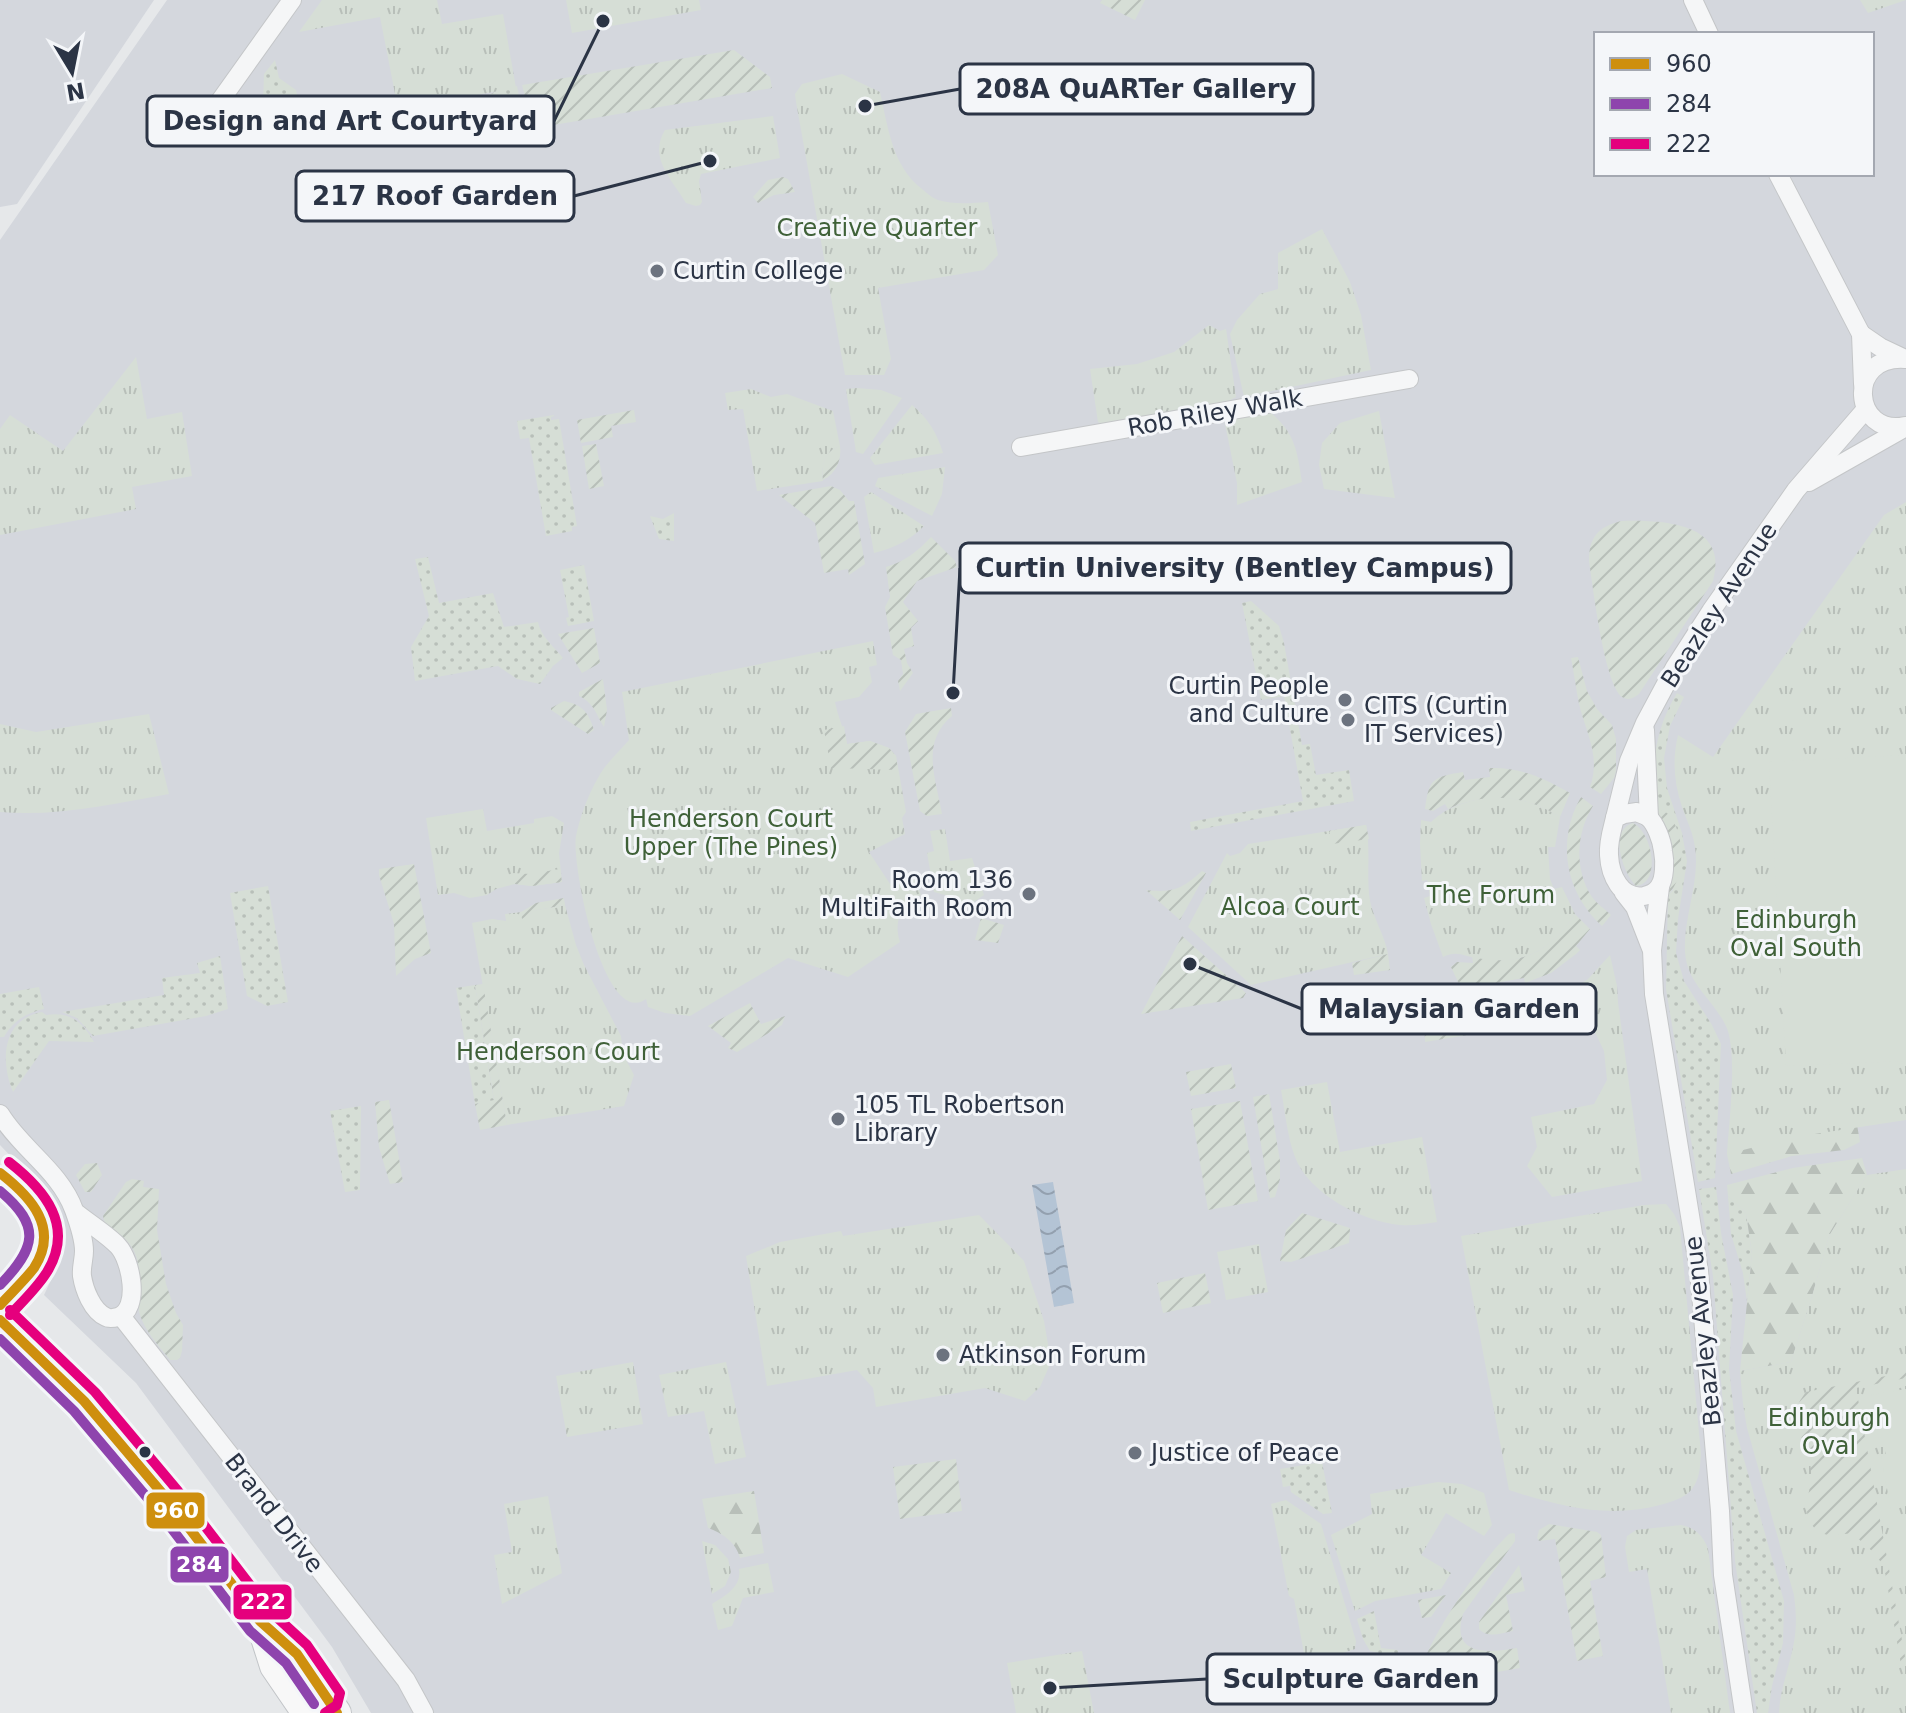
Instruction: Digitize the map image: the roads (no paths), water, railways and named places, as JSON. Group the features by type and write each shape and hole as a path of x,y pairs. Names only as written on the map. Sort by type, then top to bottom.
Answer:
{"main road":[{"path":"0,1320 84,1401 167,1499 260,1621 274,1666 314,1709"}],"street":[{"path":"210,115 292,0"},
{"path":"1693,0 1708,32"},
{"path":"1779,176 1861,334 1866,409 1880,423 1889,427 1906,427"},
{"path":"1861,334 1905,359"},
{"path":"1863,384 1875,366 1885,360 1905,359"},
{"name":"Rob Riley Walk","path":"1021,447 1409,379"},
{"name":"Beazley Avenue","path":"1652,950 1635,907 1615,877 1608,857 1609,839 1629,761 1675,667 1711,611 1796,490 1866,409"},
{"name":"Beazley Avenue","path":"1796,490 1906,427"},
{"name":"Beazley Avenue","path":"1645,723 1649,818 1663,846 1664,868 1652,950 1656,1014 1699,1271 1723,1575 1744,1713"},
{"path":"1615,818 1637,812 1649,818"},
{"path":"1624,893 1643,897 1660,887"},
{"name":"Brand Drive","path":"0,1114 62,1186 75,1212 84,1251 82,1276 91,1301 106,1317 121,1316 128,1309 131,1299 130,1275 123,1253 117,1244 75,1212"},
{"path":"84,1251 94,1241 111,1241"},
{"name":"Brand Drive","path":"121,1316 406,1680 424,1713"}],"water":[{"path":"1053,1182 1074,1303 1054,1307 1032,1185"}],"place":[{"name":"Design and Art Courtyard","path":"603,21"},
{"name":"208A QuARTer Gallery","path":"865,106"},
{"name":"217 Roof Garden","path":"710,161"},
{"name":"Curtin College","path":"657,271"},
{"name":"Curtin University (Bentley Campus)","path":"953,693"},
{"name":"Curtin People and Culture","path":"1345,700"},
{"name":"CITS (Curtin IT Services)","path":"1348,720"},
{"name":"Room 136 MultiFaith Room","path":"1029,894"},
{"name":"Malaysian Garden","path":"1190,964"},
{"name":"105 TL Robertson Library","path":"838,1119"},
{"name":"Atkinson Forum","path":"943,1355"},
{"name":"Justice of Peace","path":"1135,1453"},
{"name":"Sculpture Garden","path":"1050,1688"}],"park label":[{"name":"Creative Quarter","path":"877,228"},
{"name":"Henderson Court Upper (The Pines)","path":"731,833"},
{"name":"The Forum","path":"1491,895"},
{"name":"Alcoa Court","path":"1290,907"},
{"name":"Edinburgh Oval South","path":"1796,934"},
{"name":"Henderson Court","path":"558,1052"},
{"name":"Edinburgh Oval","path":"1829,1432"}]}
